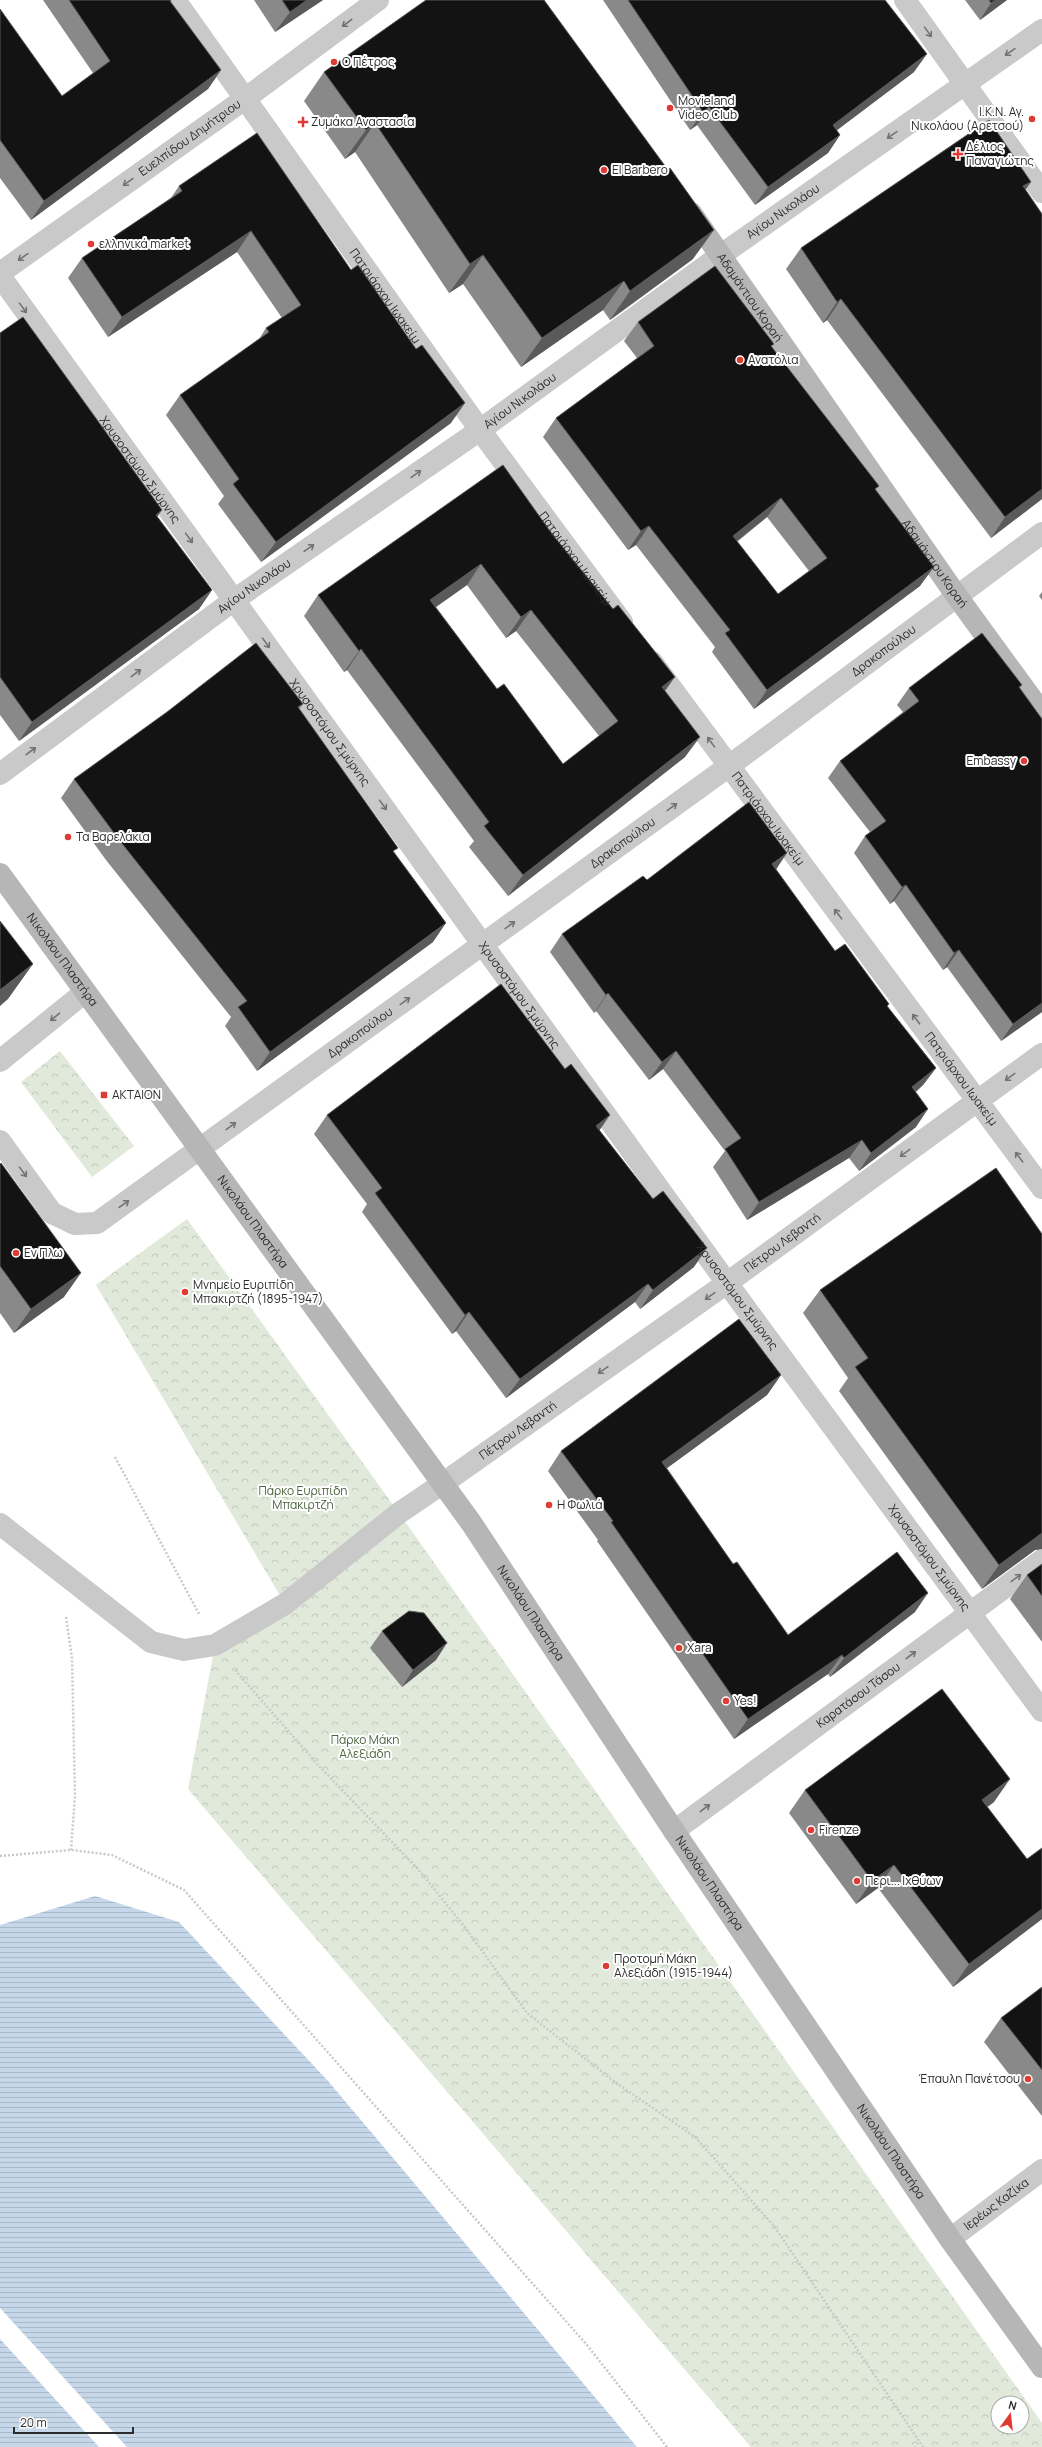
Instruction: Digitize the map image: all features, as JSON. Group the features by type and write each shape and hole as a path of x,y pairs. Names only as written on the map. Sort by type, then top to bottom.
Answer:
{"main road":[{"name":"Αδαμάντιου Κοραή","path":"680,198 956,595 1042,713"},
{"name":"Νικολάου Πλαστήρα","path":"0,874 472,1524 674,1831 950,2239 1042,2367"}],"street":[{"name":"Πατριάρχου Ιωακείμ","path":"175,0 246,98 480,430 1042,1188"},
{"name":"Ευελπίδου Δημήτριου","path":"0,275 246,98 378,0"},
{"path":"905,0 1042,192"},
{"name":"Αγίου Νικολάου","path":"0,774 234,600 480,430 721,255 1042,30"},
{"name":"Χρυσοστόμου Σμύρνης","path":"0,275 484,944 727,1283 970,1611 1042,1711"},
{"name":"Δρακοπούλου","path":"0,1141 52,1213 75,1224 97,1223 728,766 956,595 1042,533"},
{"path":"0,1061 85,992"},
{"name":"Πέτρου Λεβαντή","path":"215,1645 285,1604 399,1513 727,1283 1042,1054"},
{"path":"0,1524 151,1642 184,1650 215,1645"},
{"name":"Καρατάσου Τάσου","path":"674,1831 970,1611 1042,1560"},
{"name":"Ιερέως Καζίκα","path":"950,2239 1042,2170"}],"path":[{"path":"115,1458 215,1645 319,1766 418,1869 464,1926 527,2013 615,2082 695,2136 774,2226 923,2447"},
{"path":"58,1570 72,1658 75,1796 71,1850"},
{"path":"0,1856 71,1850 112,1855 184,1890 587,2345 668,2447"}],"green space":[{"path":"60,1051 134,1146 92,1177 21,1082"},
{"name":"Πάρκο Μάκη Αλεξιάδη","path":"187,1219 399,1513 1022,2395 990,2395 990,2435 1030,2435 1030,2406 1042,2423 1042,2447 751,2447 188,1789 215,1645 285,1604 96,1285"}],"water":[{"path":"95,1896 179,1922 328,2081 637,2447 0,2447 0,1925"}],"pier":[{"path":"0,2308 127,2447 99,2447 0,2339"}],"building":[{"path":"69,0 171,0 170,1 221,70 44,201 0,140 0,9 62,96 110,61"},
{"path":"282,0 307,0 290,12"},
{"path":"426,0 544,0 668,170 670,168 714,230 630,291 624,281 542,338 483,255 470,264 375,123 366,130 324,72"},
{"path":"628,0 885,0 927,54 833,125 840,135 768,187 709,107 703,112"},
{"path":"989,0 996,0 991,3"},
{"path":"989,120 1031,182 1023,186 1042,214 1042,489 1005,517 841,299 837,302 801,248"},
{"path":"257,133 351,270 358,265 416,349 422,345 465,403 276,542 233,484 239,479 180,395 269,332 266,328 301,305 251,231 122,317 82,258 182,191 179,186"},
{"path":"715,266 774,344 771,346 879,486 875,489 934,567 767,690 725,633 730,630 649,526 641,531 556,418 654,346 638,322","holes":["781,498 827,558 778,594 733,536"]},
{"path":"23,317 162,510 156,515 212,590 32,722 0,677 0,333"},
{"path":"503,465 552,534 613,609 618,605 675,677 662,687 700,737 523,875 484,826 489,822 361,649 359,651 318,595","holes":["481,564 521,617 531,610 618,721 563,764 504,684 497,689 430,600"]},
{"path":"982,633 1022,685 1019,687 1042,719 1042,1003 1013,1024 959,950 954,953 906,885 902,887 865,836 886,821 840,761 919,701 909,688"},
{"path":"256,643 303,704 298,707 398,848 393,851 446,923 270,1052 238,1007 247,1001 120,841 74,779 167,712"},
{"path":"749,802 787,853 772,864 835,951 845,944 889,1004 887,1006 936,1068 912,1087 928,1109 871,1153 862,1140 759,1202 725,1149 741,1138 676,1051 662,1062 608,993 606,995 562,934 643,876 647,880"},
{"path":"0,921 33,964 0,990"},
{"path":"501,984 565,1069 571,1064 610,1115 596,1126 653,1199 663,1191 707,1248 653,1290 648,1284 520,1379 469,1312 465,1315 375,1193 382,1188 327,1115"},
{"path":"1,1163 81,1273 31,1309 0,1266"},
{"path":"996,1168 1042,1234 1042,1533 999,1565 855,1367 868,1358 820,1290"},
{"path":"739,1319 781,1375 662,1462 733,1564 737,1562 788,1635 897,1552 928,1593 844,1658 842,1655 748,1719 611,1522 613,1521 561,1451"},
{"path":"1042,1564 1042,1596 1027,1575"},
{"path":"409,1611 424,1613 447,1643 413,1670 382,1631"},
{"path":"942,1689 1010,1779 982,1800 1027,1859 1042,1848 1042,1909 969,1964 894,1865 872,1881 805,1790"},
{"path":"1042,1987 1042,2070 1001,2018"}],"place":[{"name":"Ο Πέτρος","path":"334,62"},
{"name":"Movieland Video Club","path":"670,108"},
{"name":"Ι.Κ.Ν. Αγ. Νικολάου (Αρετσού)","path":"1032,119"},
{"name":"Ζυμάκα Αναστασία","path":"303,122"},
{"name":"Δέλιος Παναγιώτης","path":"958,154"},
{"name":"El Barbero","path":"604,170"},
{"name":"ελληνικά market","path":"91,244"},
{"name":"Ανατόλια","path":"740,360"},
{"name":"Embassy","path":"1024,761"},
{"name":"Τα Βαρελάκια","path":"68,837"},
{"name":"ΑΚΤΑΙΟΝ","path":"104,1095"},
{"name":"Εν Πλω","path":"16,1253"},
{"name":"Μνημείο Ευριπίδη Μπακιρτζή (1895-1947)","path":"185,1292"},
{"name":"Η Φωλιά","path":"549,1505"},
{"name":"Xara","path":"679,1648"},
{"name":"Yes!","path":"726,1701"},
{"name":"Firenze","path":"811,1830"},
{"name":"Περι... Ιχθύων","path":"857,1881"},
{"name":"Προτομή Μάκη Αλεξιάδη (1915-1944)","path":"606,1966"},
{"name":"Έπαυλη Πανέτσου","path":"1028,2079"}],"park label":[{"name":"Πάρκο Ευριπίδη Μπακιρτζή","path":"303,1498"}]}
